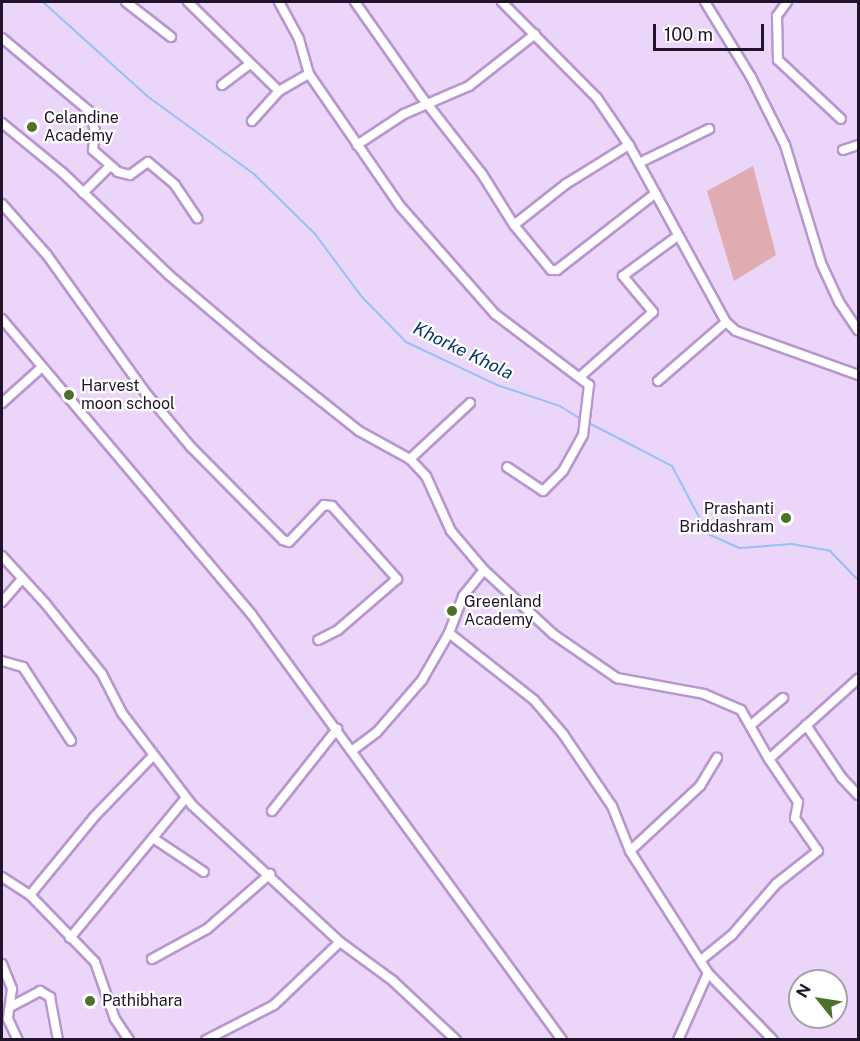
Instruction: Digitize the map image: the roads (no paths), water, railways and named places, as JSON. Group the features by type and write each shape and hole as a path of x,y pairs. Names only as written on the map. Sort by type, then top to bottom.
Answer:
{"street":[{"path":"126,2 171,37"},
{"path":"188,2 249,65 279,91"},
{"path":"279,2 299,39 309,75 400,206 495,314 560,365 581,376 589,385 584,428 576,453 563,471 543,491 507,467"},
{"path":"355,2 482,174 514,225 547,267 556,270 656,193"},
{"path":"502,2 597,98 629,145 656,193 676,237 726,322 736,331 858,375"},
{"path":"705,2 752,77 785,145 820,264 839,302 858,328"},
{"path":"787,2 777,16 778,60 841,119"},
{"path":"357,145 405,114 469,86 535,34"},
{"path":"2,38 89,111 95,131 93,150 110,166 130,175 148,162 175,185 197,218"},
{"path":"222,85 249,65"},
{"path":"252,121 279,91 309,75"},
{"path":"2,123 83,193 169,275 261,353 359,431 410,459 426,476 451,531 484,570 554,634 617,678 704,694 741,710 769,759 798,802 795,818 818,851 776,884 732,935 701,960"},
{"path":"639,163 709,129"},
{"path":"514,225 566,184 629,145"},
{"path":"843,150 858,145"},
{"path":"83,193 110,166"},
{"path":"2,204 47,255 145,392 191,447 283,540 290,542 324,505 332,506 397,579 338,630 318,640"},
{"path":"581,376 653,312 624,276 676,237"},
{"path":"2,319 41,368 252,615 353,750 562,1040"},
{"path":"658,381 726,322"},
{"path":"2,338 10,330"},
{"path":"2,403 41,368"},
{"path":"410,459 470,403"},
{"path":"2,556 102,674 122,713 152,757 186,798 270,874 340,942 393,981 456,1040"},
{"path":"353,750 376,732 422,680 449,633 463,596 484,570"},
{"path":"2,602 22,579"},
{"path":"449,633 534,700 556,726 612,806 630,851 708,973 773,1040"},
{"path":"2,661 23,667 71,741"},
{"path":"769,759 858,679"},
{"path":"751,725 783,698"},
{"path":"806,725 842,778 858,795"},
{"path":"272,811 337,729"},
{"path":"30,895 94,816 152,757"},
{"path":"630,851 700,786 717,758"},
{"path":"70,938 186,798"},
{"path":"153,838 204,872"},
{"path":"152,959 207,929 270,874"},
{"path":"2,877 30,895 95,962 115,1019 129,1040"},
{"path":"206,1040 274,1005 340,942"},
{"path":"2,964 12,989 12,1006 5,1019 18,1040"},
{"path":"678,1040 708,973"},
{"path":"2,987 12,989"},
{"path":"12,1006 39,991 50,997 58,1040"}],"waterway":[{"name":"Khorke Khola","path":"43,2 147,96 254,174 315,234 362,297 406,342 497,385 560,406 582,420"},
{"name":"Khorke Khola","path":"587,422 672,466 708,534 740,548 792,544 830,551 858,580"}],"place":[{"name":"Celandine Academy","path":"32,127"},
{"name":"Harvest moon school","path":"69,395"},
{"name":"Prashanti Briddashram","path":"786,518"},
{"name":"Greenland Academy","path":"452,611"},
{"name":"Pathibhara","path":"90,1001"}]}
